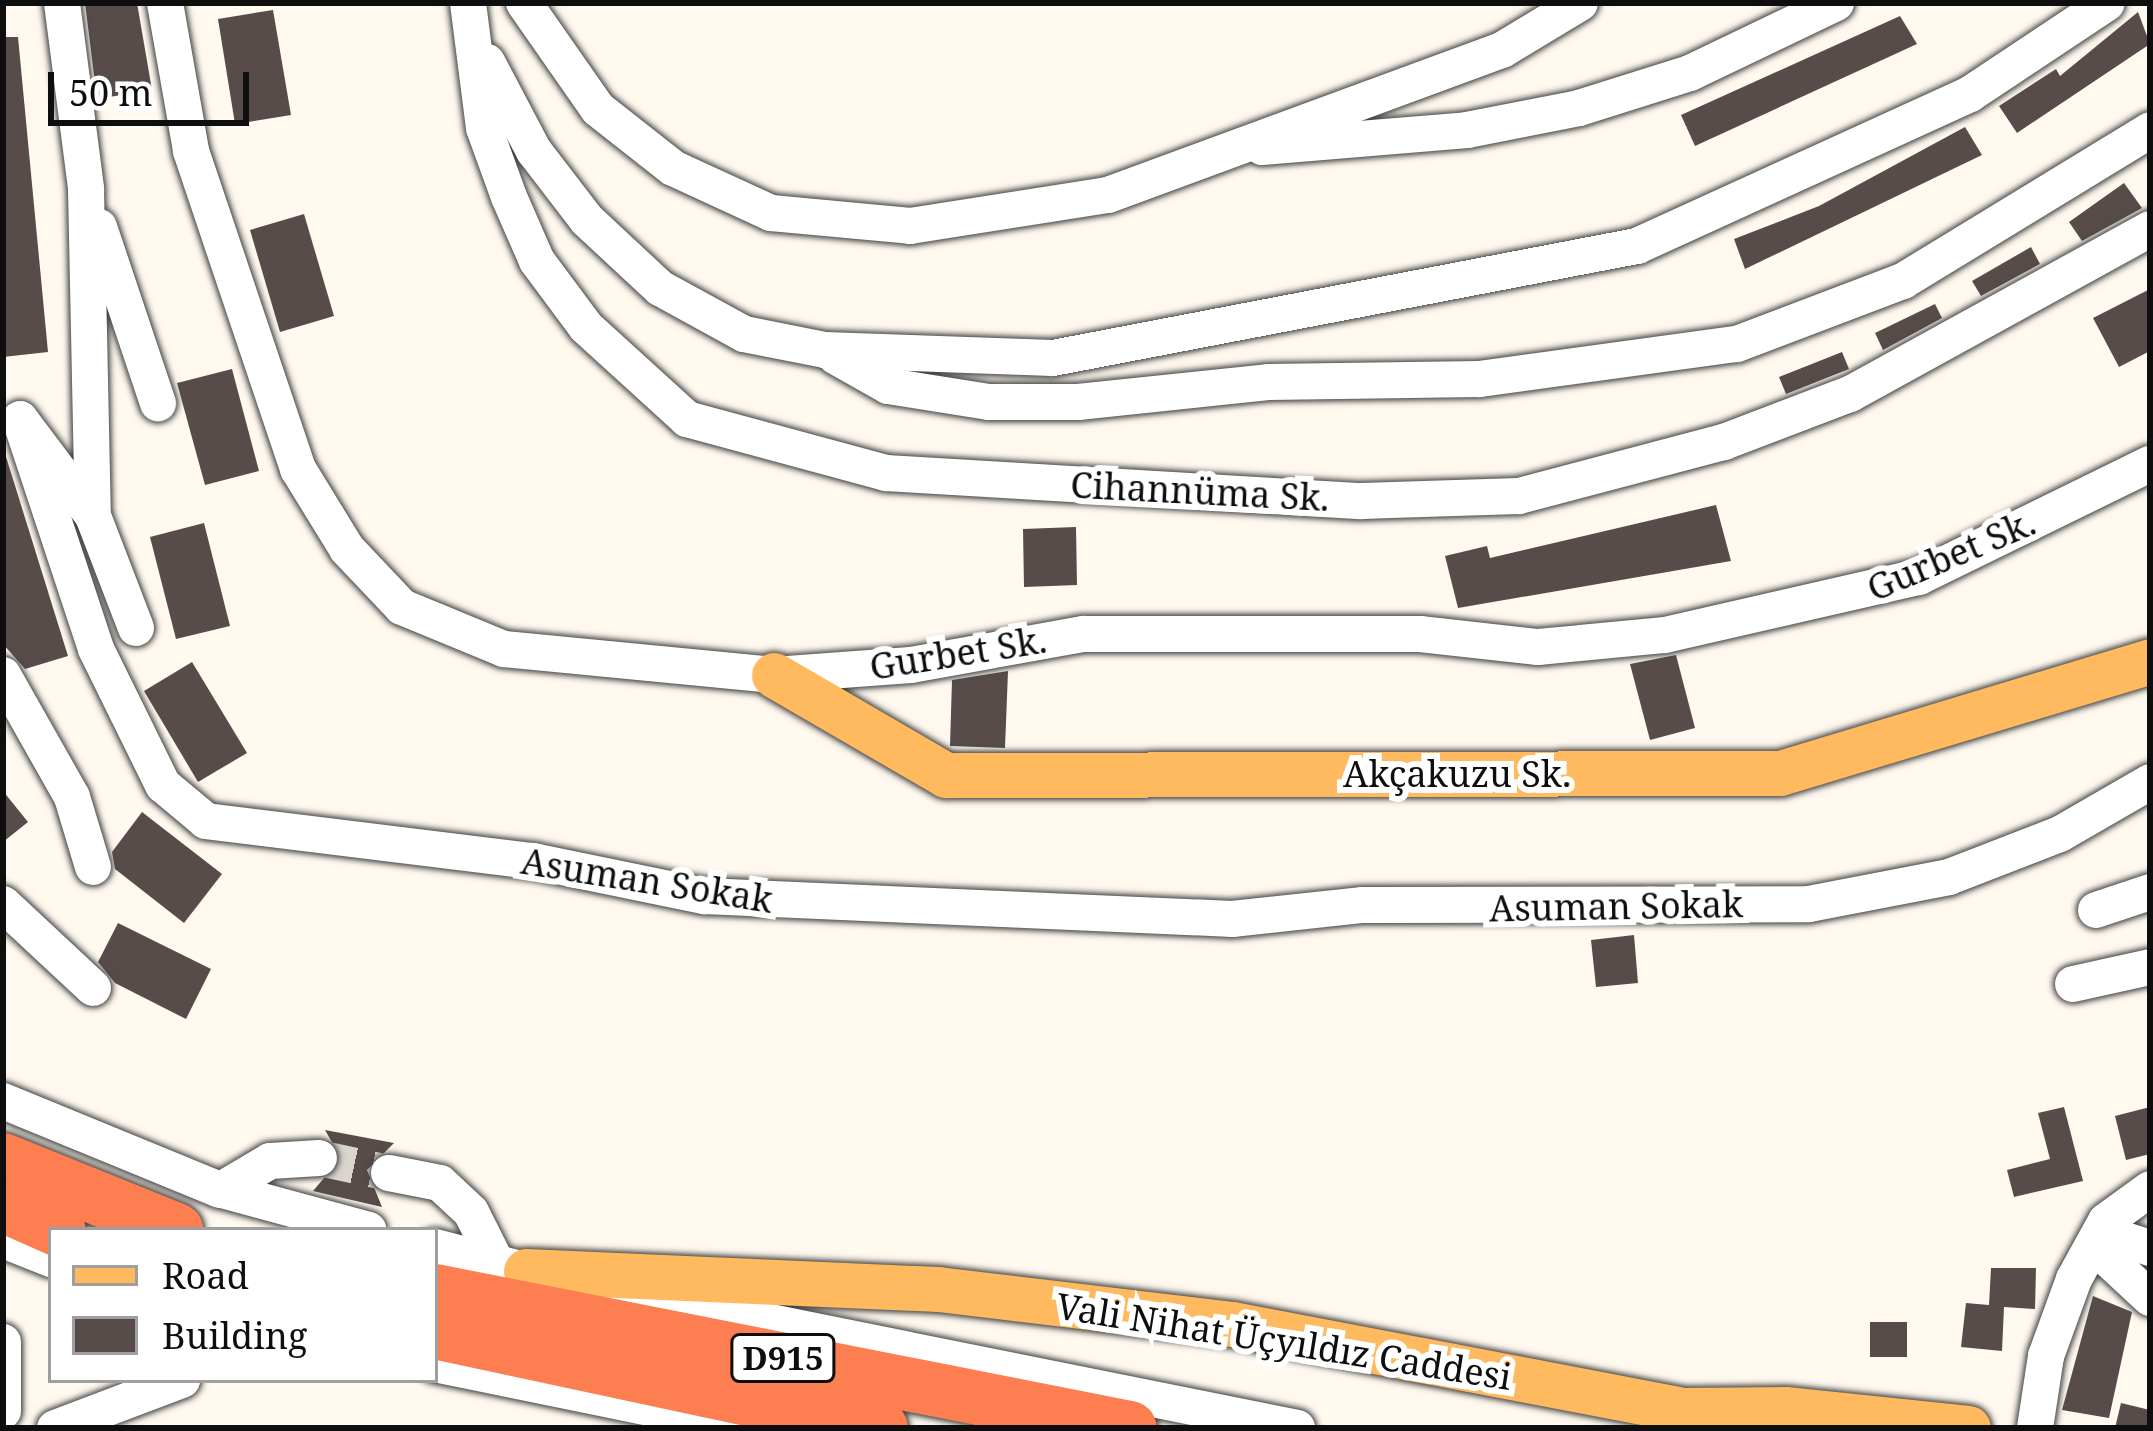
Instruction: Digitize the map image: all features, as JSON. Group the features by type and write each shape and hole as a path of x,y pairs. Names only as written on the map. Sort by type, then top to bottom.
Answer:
{"highway":[{"path":"3,1160 169,1227"},
{"path":"3,1205 52,1227"},
{"name":"D915","path":"438,1292 1130,1428"},
{"name":"D915","path":"438,1333 881,1428"}],"main road":[{"name":"Akçakuzu Sk.","path":"774,675 946,776 1780,773 2150,661"},
{"name":"Vali Nihat Üçyıldız Caddesi","path":"512,1268 938,1289 1233,1324 1684,1410 1785,1408 1967,1428"}],"street":[{"path":"62,3 86,189 93,516 136,628"},
{"name":"Gurbet Sk.","path":"164,3 191,151 268,399 347,549 403,607 504,649 774,675 911,665 1084,634 1420,634 1538,647 1665,634 1919,577 2150,464"},
{"name":"Cihannüma Sk.","path":"468,3 480,48 484,128 509,197 537,261 586,327 687,419 886,473 1360,501 1520,496 1704,448 1850,394 2150,229"},
{"path":"524,3 598,109 673,168 771,213 910,226 1108,195 1502,50 1580,3"},
{"path":"1234,147 1405,137 1579,108 1690,73 1836,3"},
{"path":"480,48 534,151 587,220 660,288 744,334 825,350 987,358 1131,348 1462,273 1637,246 1970,94 2107,3"},
{"path":"825,350 888,386 988,403 1268,382 1480,379 1737,344 1903,281 2150,130"},
{"path":"86,189 158,403"},
{"name":"Asuman Sokak","path":"11,407 93,516"},
{"name":"Asuman Sokak","path":"11,407 96,649 163,785 206,821 533,861 704,896 1232,919 1363,904 1809,904 1949,877 2060,834 2150,782"},
{"path":"3,675 72,797 93,867"},
{"path":"2096,910 2150,892"},
{"path":"3,904 93,988"},
{"path":"2073,984 2150,968"},
{"path":"3,1101 221,1190 358,1227"},
{"path":"221,1190 270,1161 319,1159"},
{"path":"389,1173 440,1183 471,1212 512,1268"},
{"path":"2035,1428 2046,1356 2096,1238 2150,1189"},
{"path":"2096,1238 2150,1248"},
{"path":"2096,1238 2150,1298"},
{"path":"3,1240 48,1258"},
{"path":"438,1248 925,1360 1297,1428"},
{"path":"3,1342 3,1411"},
{"path":"438,1365 747,1428"},
{"path":"55,1428 174,1383"}],"building":[{"path":"85,3 137,3 152,90 97,99"},
{"path":"273,10 291,115 235,124 218,19"},
{"path":"2138,12 2150,44 2017,133 1999,106 2056,69 2060,76"},
{"path":"1900,16 1917,44 1695,146 1681,115"},
{"path":"3,37 18,37 48,352 3,357"},
{"path":"1965,127 1982,155 1745,269 1734,239 1819,206"},
{"path":"2124,183 2142,208 2082,241 2069,222"},
{"path":"304,214 334,316 280,332 250,230"},
{"path":"2031,247 2040,264 1981,296 1972,281"},
{"path":"2150,289 2150,351 2119,367 2093,318"},
{"path":"1935,304 1942,318 1883,350 1875,333"},
{"path":"1842,352 1849,369 1786,394 1779,377"},
{"path":"232,369 259,471 205,485 177,383"},
{"path":"3,447 68,656 25,669 3,644"},
{"path":"1716,505 1731,561 1458,608 1445,556 1487,546 1490,558"},
{"path":"204,523 230,626 176,639 150,537"},
{"path":"1076,527 1077,585 1024,587 1023,529"},
{"path":"1676,655 1695,728 1650,740 1630,664"},
{"path":"192,662 247,753 198,782 144,691"},
{"path":"1008,671 1005,748 950,746 952,680"},
{"path":"3,791 28,822 3,842"},
{"path":"142,812 222,874 184,923 115,869 112,852"},
{"path":"118,923 211,969 186,1019 115,983 98,962"},
{"path":"1634,935 1638,983 1596,987 1591,940"},
{"path":"2064,1107 2083,1181 2014,1197 2007,1170 2050,1159 2038,1113"},
{"path":"2150,1107 2150,1154 2126,1160 2115,1116"},
{"path":"325,1130 394,1143 367,1170 382,1207 313,1191 341,1158"},
{"path":"1991,1268 2036,1268 2035,1309 2004,1307 2002,1351 1961,1347 1966,1303 1989,1305"},
{"path":"2093,1296 2132,1312 2109,1418 2062,1410"},
{"path":"1870,1322 1907,1322 1907,1357 1870,1357"},
{"path":"2121,1403 2150,1410 2150,1428 2115,1428"}],"tunnel":[{"path":"319,1158 389,1173"}]}
